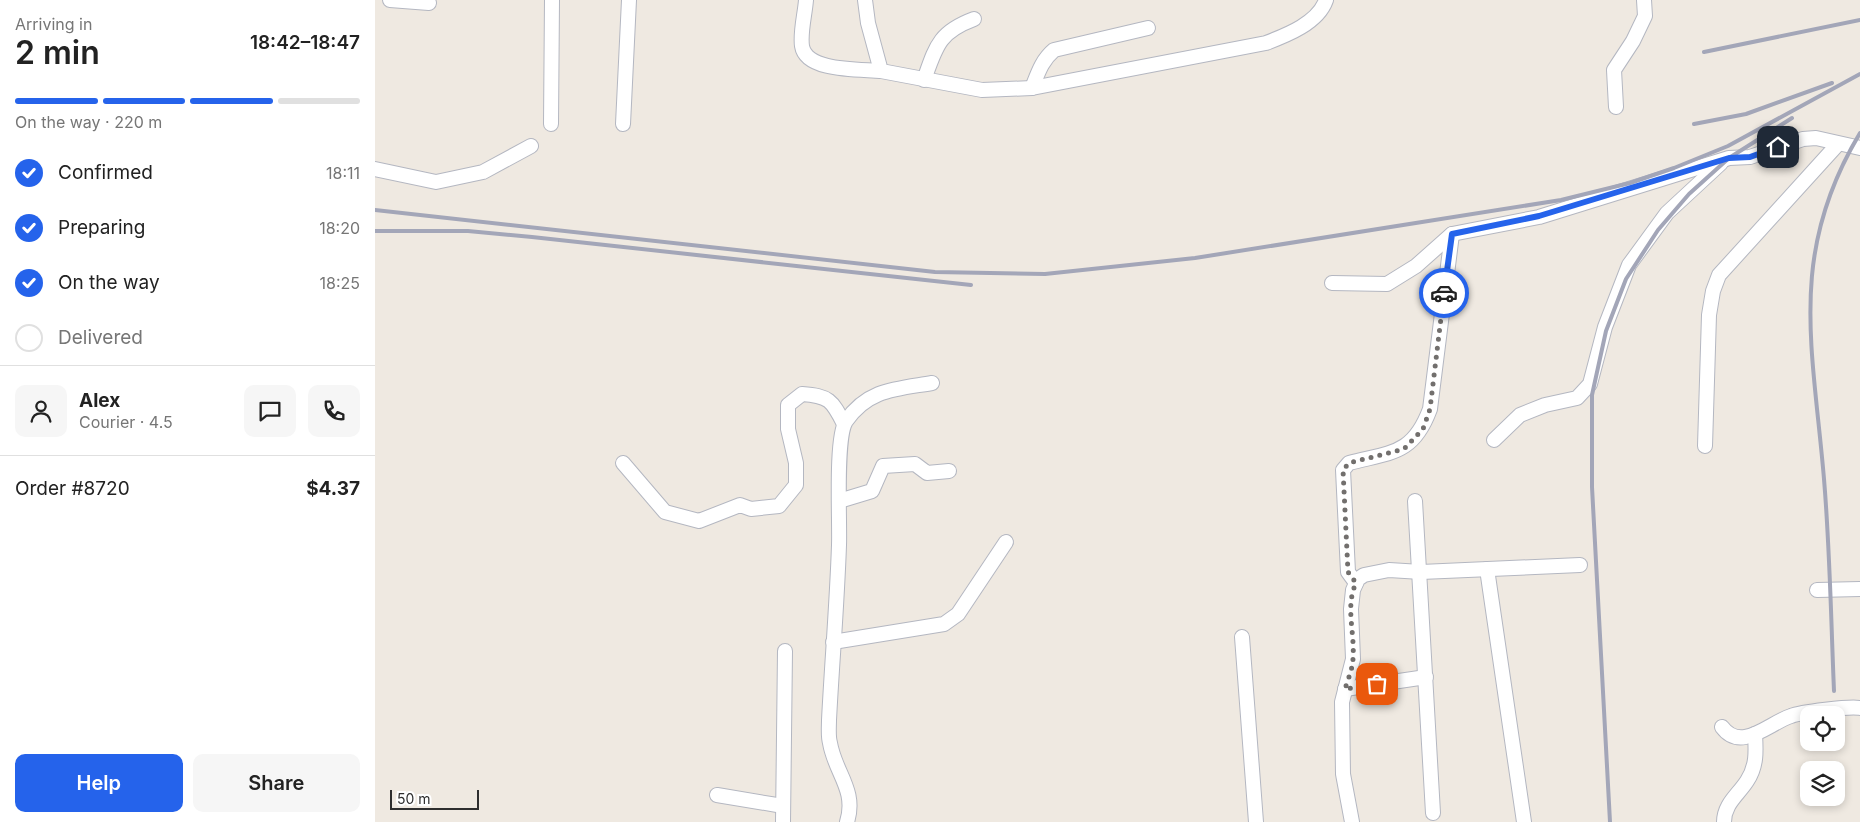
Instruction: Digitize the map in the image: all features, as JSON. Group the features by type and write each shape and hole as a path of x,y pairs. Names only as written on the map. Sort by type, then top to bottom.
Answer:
{"street":[{"path":"390,0 429,3"},
{"path":"551,124 552,0"},
{"path":"623,124 629,0"},
{"path":"806,0 802,46 807,57 815,63 881,71 982,90 1033,88 1266,43 1286,36 1312,19 1324,6 1326,0"},
{"path":"865,0 868,23 881,71"},
{"path":"1616,107 1614,70 1633,41 1645,16 1645,0"},
{"path":"924,80 934,52 944,36 959,25 975,19"},
{"path":"1033,88 1040,67 1046,56 1053,50 1148,28"},
{"path":"1332,283 1387,284 1416,266 1452,234 1539,216 1723,160 1750,157 1803,139 1816,138 1860,148"},
{"path":"1705,446 1709,315 1713,291 1719,275 1838,144"},
{"path":"375,169 436,182 483,172 531,146"},
{"path":"1494,440 1520,415 1545,405 1577,398 1590,384 1605,327 1629,265 1667,213 1723,160"},
{"path":"1356,583 1348,572 1343,470 1349,463 1404,449 1423,429 1430,409 1452,234"},
{"path":"847,822 851,808 849,797 829,743 839,459 844,424 859,404 882,392 932,383"},
{"path":"623,462 665,512 699,521 740,505 751,509 779,506 796,485 796,463 788,429 788,405 801,394 817,395 833,402 844,424"},
{"path":"839,501 873,491 883,466 889,464 915,464 927,473 949,471"},
{"path":"1415,501 1421,572 1433,813"},
{"path":"833,642 944,624 958,614 1006,542"},
{"path":"1352,822 1343,774 1342,702 1353,659 1351,609 1353,590 1363,574 1389,570 1421,572 1581,564"},
{"path":"1487,569 1524,822"},
{"path":"1817,590 1860,588"},
{"path":"1242,637 1256,822"},
{"path":"783,822 785,650"},
{"path":"1345,689 1425,677"},
{"path":"1722,727 1735,738 1755,734 1791,715 1860,708"},
{"path":"1724,822 1724,814 1732,798 1748,780 1756,760 1755,734"},
{"path":"717,795 783,806"}],"railway":[{"path":"1704,52 1860,20"},
{"path":"375,210 935,272 1045,274 1195,258 1561,200 1630,183 1674,168 1728,146 1860,74"},
{"path":"1694,124 1746,114 1832,83"},
{"path":"1610,822 1592,487 1592,395 1606,331 1626,279 1658,230 1689,194 1729,158 1792,118"},
{"path":"1834,691 1828,532 1811,344 1811,302 1814,261 1822,220 1837,177 1860,133"},
{"path":"375,231 468,231 971,285"}],"way so far":[{"path":"1377,684 1345,689 1353,659 1351,609 1353,590 1356,583 1348,572 1343,470 1349,463 1404,449 1423,429 1430,409 1444,293"}],"route":[{"path":"1444,293 1452,234 1539,216 1729,158 1750,157 1778,147"}]}
